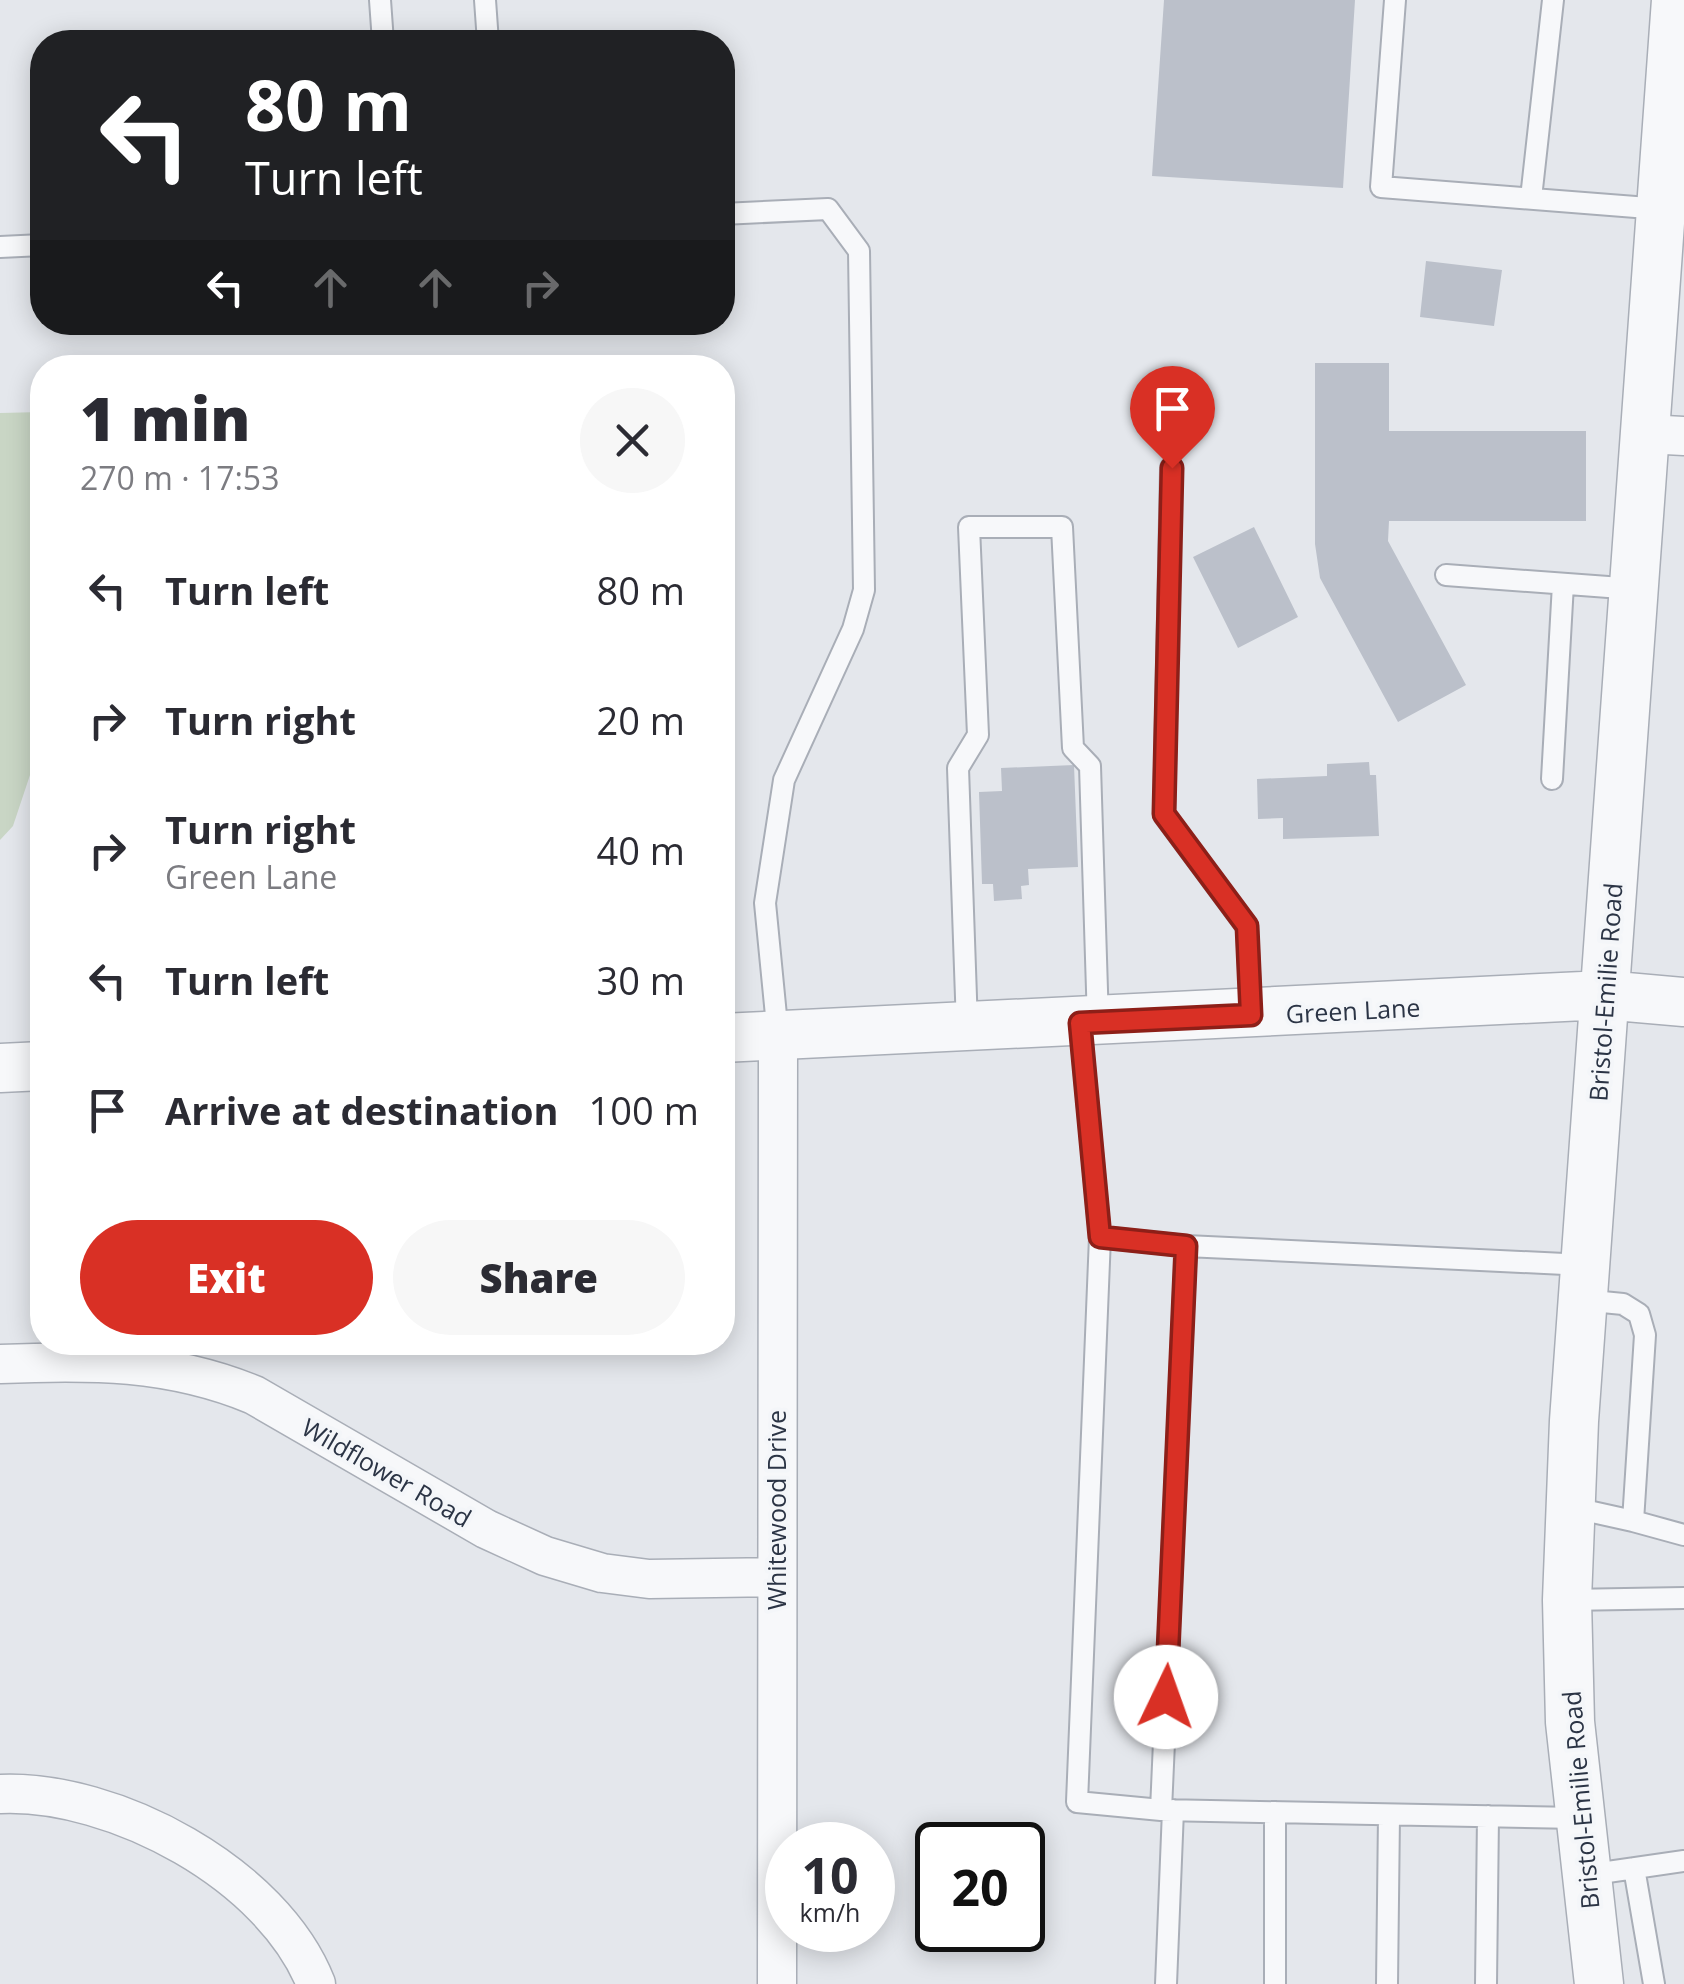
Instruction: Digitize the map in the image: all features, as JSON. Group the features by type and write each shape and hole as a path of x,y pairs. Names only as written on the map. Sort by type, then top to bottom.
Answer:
{"street":[{"name":"Bristol-Emilie Road","path":"1599,1984 1570,1722 1570,1507 1634,589 1665,435 1663,210 1676,0"},
{"name":"Green Lane","path":"735,1038 1604,995 1684,1002"},
{"name":"Whitewood Drive","path":"777,1984 778,1036"},
{"path":"0,1068 30,1067"},
{"name":"Wildflower Road","path":"0,1364 96,1360 166,1367 213,1378 254,1395 486,1529 545,1556 602,1573 649,1578 776,1577"},
{"path":"0,1794 58,1798 140,1822 189,1848 238,1885 277,1924 316,1984"}],"lane":[{"path":"380,0 382,30"},
{"path":"485,0 487,30"},
{"path":"1396,0 1381,187 1663,210"},
{"path":"1531,198 1553,0"},
{"path":"735,214 828,210 860,251 864,590 852,629 784,780 765,903 778,1036"},
{"path":"0,247 30,246"},
{"path":"1172,468 1164,814 1247,926 1251,1015"},
{"path":"968,1028 958,768 978,735 968,528 1062,527 1073,748 1090,766 1089,1022 1100,1237 1077,1802 1167,1810 1578,1818"},
{"path":"1446,575 1634,589"},
{"path":"1552,779 1562,584"},
{"path":"1100,1237 1584,1283 1624,1304 1640,1314 1645,1335 1633,1520"},
{"path":"1166,1984 1167,1810 1186,1246"},
{"path":"1570,1507 1684,1535"},
{"path":"1567,1600 1684,1598"},
{"path":"1275,1812 1276,1984"},
{"path":"1387,1984 1390,1814"},
{"path":"1486,1984 1488,1816"},
{"path":"1586,1876 1684,1862"},
{"path":"1634,1868 1654,1984"}],"green space":[{"path":"30,412 30,775 13,826 0,840 0,413"}],"building":[{"path":"1164,0 1355,0 1343,188 1152,176"},
{"path":"1426,261 1502,270 1494,326 1420,317"},
{"path":"1315,363 1389,363 1389,431 1586,431 1586,521 1389,521 1388,541 1466,685 1398,722 1320,578 1315,544"},
{"path":"1254,527 1298,617 1238,648 1193,557"},
{"path":"1369,762 1370,775 1376,775 1379,836 1283,839 1283,818 1258,819 1257,779 1327,776 1327,764"},
{"path":"1074,765 1078,867 1028,869 1029,885 1021,886 1022,899 994,901 993,884 982,884 979,792 1002,791 1001,768"}],"route":[{"path":"1166,1697 1186,1246 1100,1237 1080,1023 1251,1015 1247,926 1164,814 1172,468"}]}
